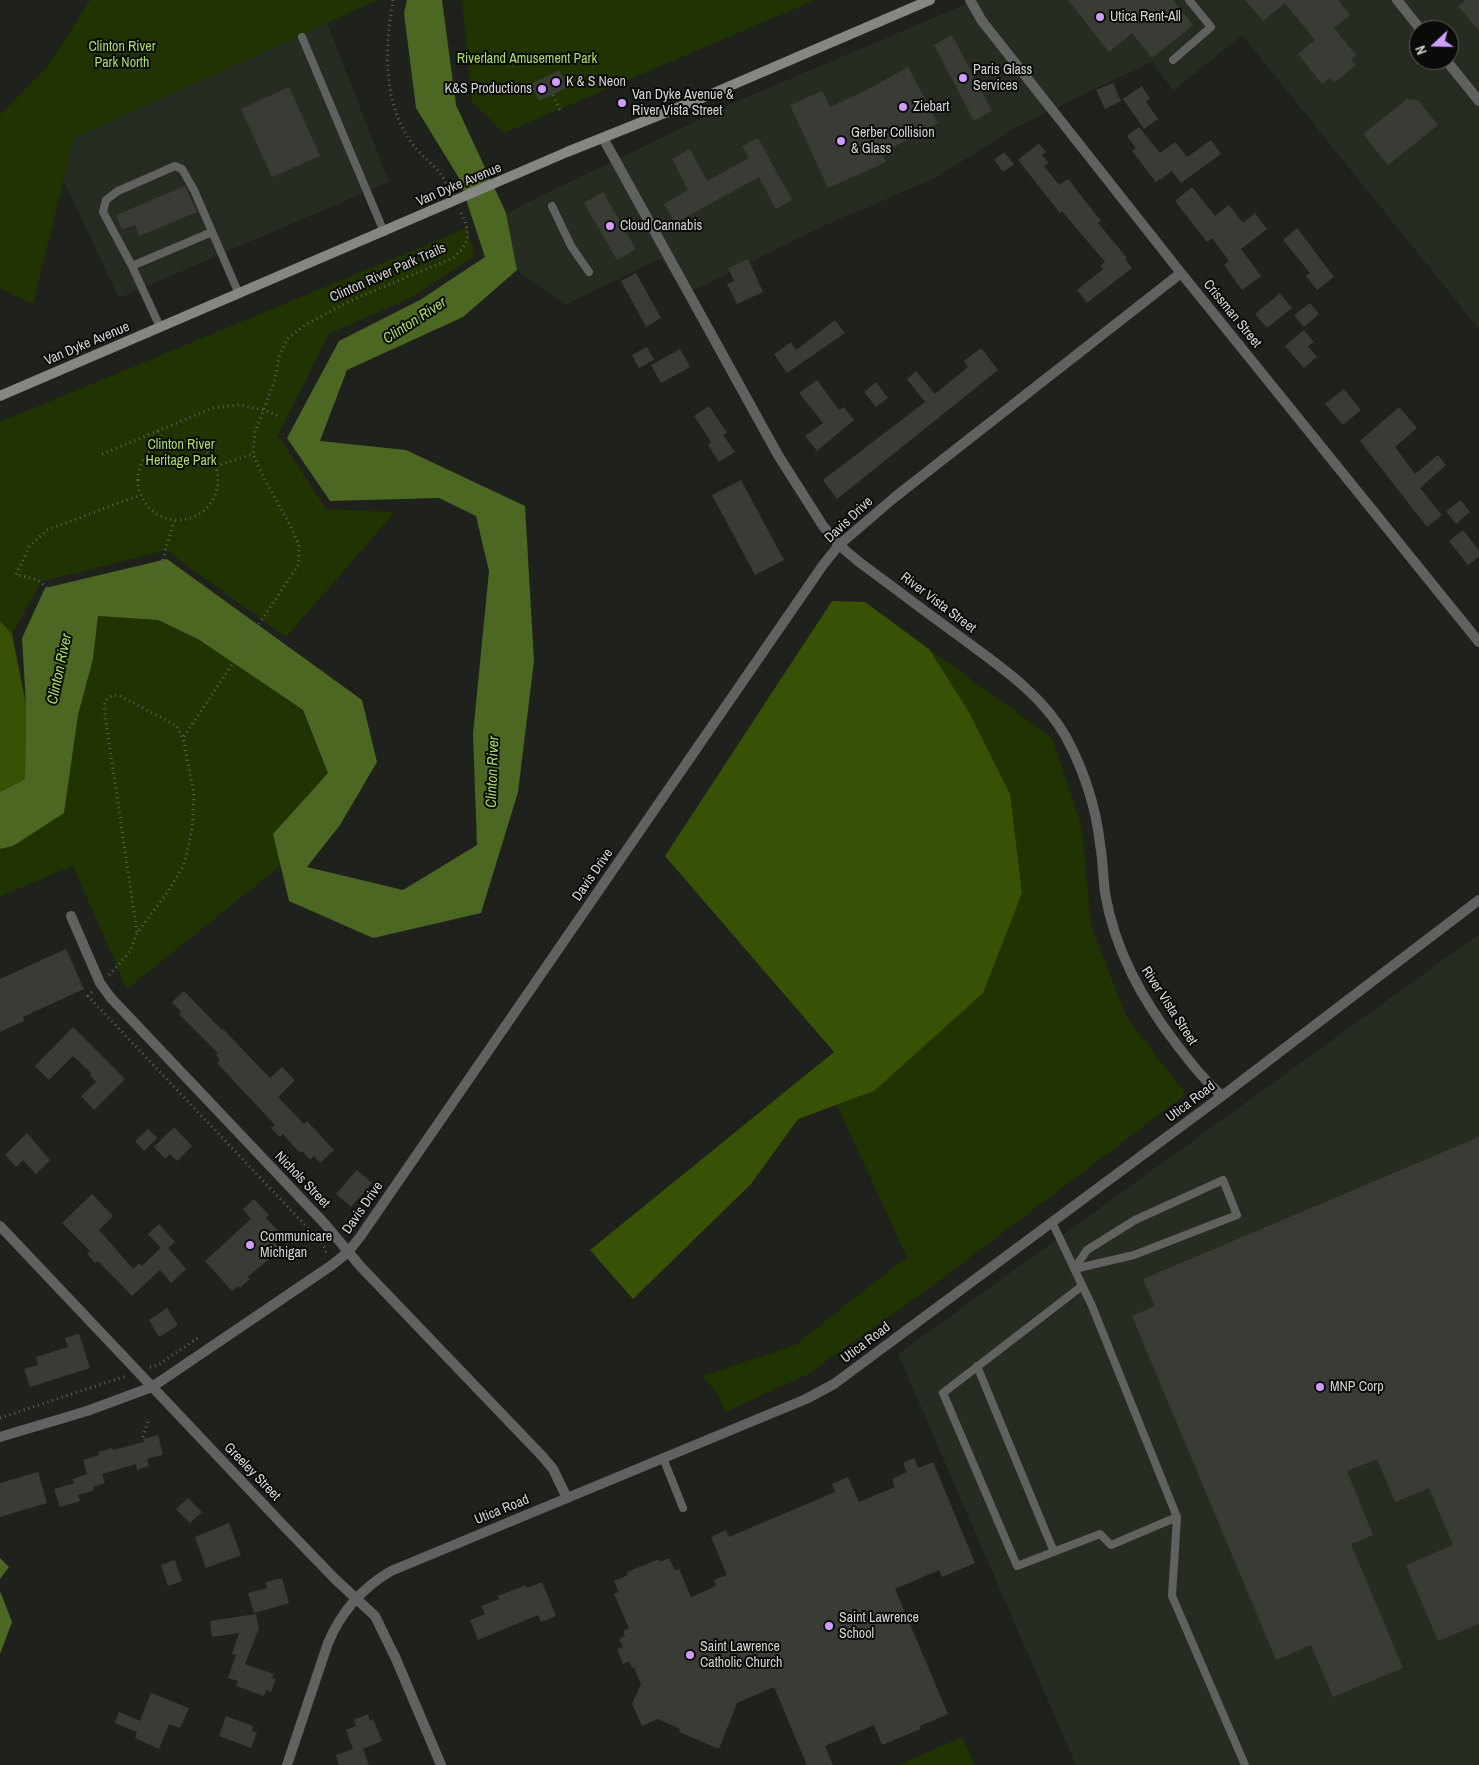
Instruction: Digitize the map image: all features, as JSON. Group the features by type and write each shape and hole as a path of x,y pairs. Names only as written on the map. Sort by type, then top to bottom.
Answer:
{"main road":[{"name":"Van Dyke Avenue","path":"0,396 602,138 702,98 930,0"}],"street":[{"name":"Crissman Street","path":"970,0 982,21 1181,273 1479,642"},
{"path":"1397,0 1413,20"},
{"path":"1454,70 1479,101"},
{"name":"River Vista Street","path":"602,138 769,440 815,513 839,545 859,562 1005,670 1032,694 1052,717 1065,736 1085,779 1092,805 1100,842 1105,892 1115,936 1126,963 1136,985 1164,1027 1204,1080 1222,1096"},
{"name":"Davis Drive","path":"0,1437 87,1411 152,1386 332,1266 348,1252 360,1238 839,545 895,496 1181,273"},
{"name":"Utica Road","path":"287,1765 334,1629 356,1598 369,1586 392,1571 821,1392 1222,1096 1479,900"},
{"name":"Nichols Street","path":"71,916 105,991 318,1217 361,1267 543,1457 556,1474 567,1498"},
{"name":"Greeley Street","path":"0,1226 302,1545 378,1621 441,1765"}],"lane":[{"path":"1173,60 1211,27 1189,0"},
{"path":"302,36 384,232"},
{"path":"160,327 132,266 103,212 106,200 118,190 175,166 182,168 194,190 239,294"},
{"path":"552,206 571,246 588,272"},
{"path":"132,266 212,232"},
{"path":"1223,1180 1237,1215 1134,1255 1074,1269 1087,1250 1136,1220 1223,1180"},
{"path":"1052,1222 1092,1306 1177,1517 1172,1596 1244,1765"},
{"path":"1082,1286 943,1393 1017,1566 1100,1534 1112,1545 1177,1517"},
{"path":"977,1366 1054,1552"},
{"path":"663,1458 683,1508"}],"path":[{"path":"392,0 386,48 390,95 399,122 411,143 442,176 450,192"},
{"path":"553,95 560,110"},
{"name":"Clinton River Park Trails","path":"253,454 255,432 275,380 279,357 287,339 306,325 354,299 453,258 464,249 468,235 467,224 459,208"},
{"path":"102,454 213,408 238,405 264,410 281,417"},
{"path":"158,431 164,443"},
{"path":"176,440 189,441 200,446 210,455 216,466 219,480 217,493 210,505 201,514 188,520 174,521 163,518 154,513 140,495 139,470 144,458 152,449 164,443 176,440"},
{"path":"183,738 299,564 299,546 253,454 216,466"},
{"path":"56,600 46,586 36,578 16,575 29,547 47,530 140,495"},
{"path":"157,579 174,521"},
{"path":"109,975 130,952 137,933 169,890 184,865 192,830 194,794 183,738 177,726 120,696 110,696 104,702 104,708 137,933"},
{"path":"93,991 88,996 323,1244 326,1251 322,1257"},
{"path":"149,1368 158,1365 199,1338"},
{"path":"0,1418 128,1375"},
{"path":"144,1437 149,1418"}],"shaded area":[{"path":"976,0 1479,0 1479,329 1242,35 1173,91 1152,61 1015,128 937,177 810,232 684,295 661,258 565,305 517,270 506,213 740,100"},
{"path":"327,23 389,182 119,298 63,179 74,138"},
{"path":"832,601 865,602 929,649 969,712 1010,794 1022,893 983,993 874,1091 798,1119 751,1184 633,1299 590,1250 834,1052 665,856"},
{"path":"0,621 12,634 26,704 25,779 0,792"},
{"name":"MNP Corp","path":"1479,934 1479,1765 1076,1765 898,1354"}],"green space":[{"name":"Clinton River Park North","path":"90,0 378,0 74,138 33,304 0,289 0,115 47,67"},
{"name":"Riverland Amusement Park","path":"462,0 815,0 504,133 472,101"},
{"name":"Clinton River Heritage Park","path":"467,228 475,256 411,297 329,334 278,436 326,509 395,512 286,637 166,550 41,582 12,634 0,621 0,422"},
{"path":"98,616 158,620 198,639 302,710 328,773 273,834 280,866 127,989 73,866 0,896 0,849 13,846 78,715 93,659"},
{"path":"929,649 1052,738 1082,827 1091,926 1127,1018 1186,1094 927,1290 808,1374 725,1412 717,1393 702,1376 795,1345 907,1257 837,1105 874,1091 1010,794 969,712"},
{"path":"962,1737 975,1765 898,1765"}],"water":[{"name":"Clinton River","path":"407,0 442,0 456,105 506,213 517,270 463,317 347,370 320,441 406,450 525,506 534,661 518,792 481,913 373,938 289,901 273,834 328,773 303,710 198,639 158,620 98,616 93,659 78,715 64,813 13,846 0,849 0,792 25,779 26,704 22,638 45,588 167,559 362,700 377,762 340,825 307,867 403,890 477,845 473,734 489,571 476,516 439,498 330,501 287,438 339,341 420,300 485,257 459,178 416,108 404,13"},
{"path":"0,1558 9,1567 0,1579"},
{"path":"0,1591 12,1622 0,1654"}],"building":[{"path":"1068,0 1173,0 1193,25 1152,58 1132,33 1109,52"},
{"path":"1245,0 1338,0 1350,15 1334,28 1356,55 1351,59 1356,65 1334,83 1330,77 1322,84 1298,54 1315,40 1285,3 1263,21"},
{"path":"1466,0 1479,0 1479,31 1458,6"},
{"name":"Paris Glass Services","path":"952,35 992,111 974,121 934,45"},
{"path":"908,67 938,123 882,153 886,162 828,188 790,105 822,91 830,107 869,89"},
{"path":"559,70 568,87 539,101 531,84"},
{"path":"1113,83 1121,101 1105,109 1096,90"},
{"path":"1142,86 1150,99 1146,102 1158,119 1144,129 1123,99"},
{"path":"289,87 320,156 272,177 241,109"},
{"path":"1407,99 1418,100 1438,125 1388,165 1363,134"},
{"path":"1139,127 1160,153 1175,142 1187,157 1211,140 1221,154 1181,183 1172,171 1156,182 1132,151 1136,148 1127,136"},
{"path":"758,138 792,200 776,209 759,177 675,223 664,204 688,190 672,159 690,149 707,181 749,158 742,146"},
{"path":"1039,143 1046,152 1042,155 1049,163 1044,166 1059,185 1068,179 1101,221 1098,223 1127,258 1125,259 1132,268 1087,303 1077,290 1103,269 1100,266 1105,262 1062,211 1060,213 1018,160"},
{"path":"1004,152 1014,164 1003,172 994,160"},
{"path":"185,186 197,212 139,236 135,225 122,230 116,215"},
{"path":"1192,187 1215,216 1229,205 1243,223 1255,213 1267,229 1241,249 1261,276 1242,290 1224,265 1229,261 1212,238 1207,242 1175,201"},
{"name":"Cloud Cannabis","path":"603,192 636,249 617,260 584,203"},
{"path":"1297,228 1334,277 1317,290 1306,276 1310,273 1283,240"},
{"path":"748,259 763,292 737,304 727,284 734,281 728,268"},
{"path":"636,273 661,318 646,327 621,281"},
{"path":"1280,293 1292,308 1267,328 1255,314"},
{"path":"1310,303 1319,314 1304,327 1294,315"},
{"path":"835,320 845,333 787,373 774,354 791,342 796,350"},
{"path":"1304,330 1314,342 1308,346 1317,357 1304,368 1285,346"},
{"path":"647,347 654,360 639,368 632,355"},
{"path":"981,348 998,370 837,499 823,480 925,402 907,379 916,371 935,394 968,367 964,361"},
{"path":"680,349 690,367 661,383 651,365"},
{"path":"817,380 839,410 844,407 854,420 817,451 805,436 823,423 799,393"},
{"path":"876,382 888,398 876,407 864,392"},
{"path":"1344,389 1361,410 1343,425 1325,404"},
{"path":"709,406 727,433 723,435 735,452 719,462 708,445 711,442 694,416"},
{"path":"1399,407 1417,428 1395,447 1415,474 1438,455 1446,465 1420,488 1442,515 1427,527 1360,441"},
{"path":"741,480 784,560 755,575 712,495"},
{"path":"1461,500 1470,512 1456,524 1446,511"},
{"path":"1463,530 1479,550 1479,557 1468,565 1449,541"},
{"path":"66,949 84,989 23,1017 24,1021 0,1032 0,979"},
{"path":"184,991 270,1078 282,1067 295,1080 278,1097 304,1124 307,1121 334,1150 320,1163 314,1156 310,1160 302,1151 300,1153 283,1134 280,1137 271,1128 275,1125 217,1063 220,1060 216,1055 218,1053 179,1014 181,1012 172,1002"},
{"path":"73,1027 125,1079 94,1110 81,1096 96,1082 90,1075 91,1073 73,1056 49,1080 35,1066"},
{"path":"174,1127 192,1146 177,1161 170,1154 165,1159 154,1147"},
{"path":"148,1129 157,1138 144,1151 135,1141"},
{"path":"27,1133 50,1160 36,1174 23,1160 16,1167 5,1155"},
{"name":"MNP Corp","path":"1479,1137 1479,1624 1438,1641 1406,1565 1453,1545 1429,1488 1395,1502 1377,1459 1347,1471 1373,1535 1351,1544 1403,1668 1333,1697 1311,1645 1276,1660 1132,1316 1155,1306 1143,1279"},
{"path":"357,1170 372,1183 351,1207 336,1194"},
{"path":"92,1194 113,1216 99,1230 133,1269 139,1263 142,1266 161,1248 148,1234 159,1224 175,1242 168,1248 186,1269 171,1283 160,1270 132,1296 98,1261 95,1263 87,1254 90,1251 62,1223"},
{"name":"Communicare Michigan","path":"254,1199 269,1215 266,1218 280,1233 272,1240 281,1250 247,1277 250,1279 240,1288 238,1286 232,1291 205,1261 251,1219 243,1209"},
{"path":"167,1308 178,1325 159,1337 149,1320"},
{"path":"79,1334 90,1368 30,1387 24,1369 38,1365 36,1357 68,1347 65,1338"},
{"path":"158,1435 163,1455 147,1459 149,1466 137,1470 136,1464 102,1474 105,1483 93,1487 94,1490 78,1495 80,1501 60,1507 54,1489 74,1483 73,1479 87,1474 83,1460 99,1455 98,1452 144,1442 143,1439"},
{"path":"914,1458 918,1468 933,1462 975,1563 942,1577 939,1570 895,1589 948,1714 920,1726 921,1729 882,1745 874,1725 825,1746 833,1765 807,1765 774,1687 737,1703 719,1749 679,1732 680,1729 658,1719 642,1726 632,1704 641,1684 634,1667 632,1668 629,1661 623,1664 617,1649 623,1647 619,1639 625,1636 623,1631 629,1628 614,1594 619,1592 614,1581 628,1575 627,1572 659,1559 660,1562 669,1558 675,1570 679,1569 691,1597 716,1586 714,1580 727,1575 711,1537 726,1530 729,1537 835,1492 832,1484 848,1477 859,1502 895,1487 892,1479 907,1472 903,1463"},
{"path":"38,1472 47,1503 0,1517 0,1483"},
{"path":"188,1498 202,1512 190,1523 176,1509"},
{"path":"229,1523 241,1555 206,1568 195,1537"},
{"path":"175,1560 182,1581 168,1586 161,1565"},
{"path":"282,1578 289,1603 254,1613 248,1593 267,1588 266,1582"},
{"path":"542,1582 556,1616 541,1622 538,1615 478,1640 470,1620 485,1614 481,1606 499,1599 498,1596 526,1585 527,1588"},
{"path":"256,1614 259,1628 245,1664 274,1674 272,1678 276,1679 271,1692 266,1690 264,1696 236,1686 238,1681 228,1678 236,1655 232,1654 239,1633 212,1637 210,1621"},
{"path":"151,1693 189,1708 180,1728 169,1724 159,1749 135,1738 137,1732 115,1723 119,1712 140,1721"},
{"path":"368,1714 370,1721 373,1719 382,1741 363,1749 369,1765 339,1765 336,1755 353,1749 346,1730 356,1726 354,1720"},
{"path":"226,1716 253,1726 252,1731 257,1732 251,1748 219,1736"}],"place":[{"name":"Utica Rent-All","path":"1100,17"},
{"name":"Paris Glass Services","path":"963,78"},
{"name":"K & S Neon","path":"556,82"},
{"name":"K&S Productions","path":"542,89"},
{"name":"Van Dyke Avenue & River Vista Street","path":"622,103"},
{"name":"Ziebart","path":"903,107"},
{"name":"Gerber Collision & Glass","path":"841,141"},
{"name":"Cloud Cannabis","path":"610,226"},
{"name":"Communicare Michigan","path":"250,1245"},
{"name":"MNP Corp","path":"1320,1387"},
{"name":"Saint Lawrence School","path":"829,1626"},
{"name":"Saint Lawrence Catholic Church","path":"690,1655"}]}
